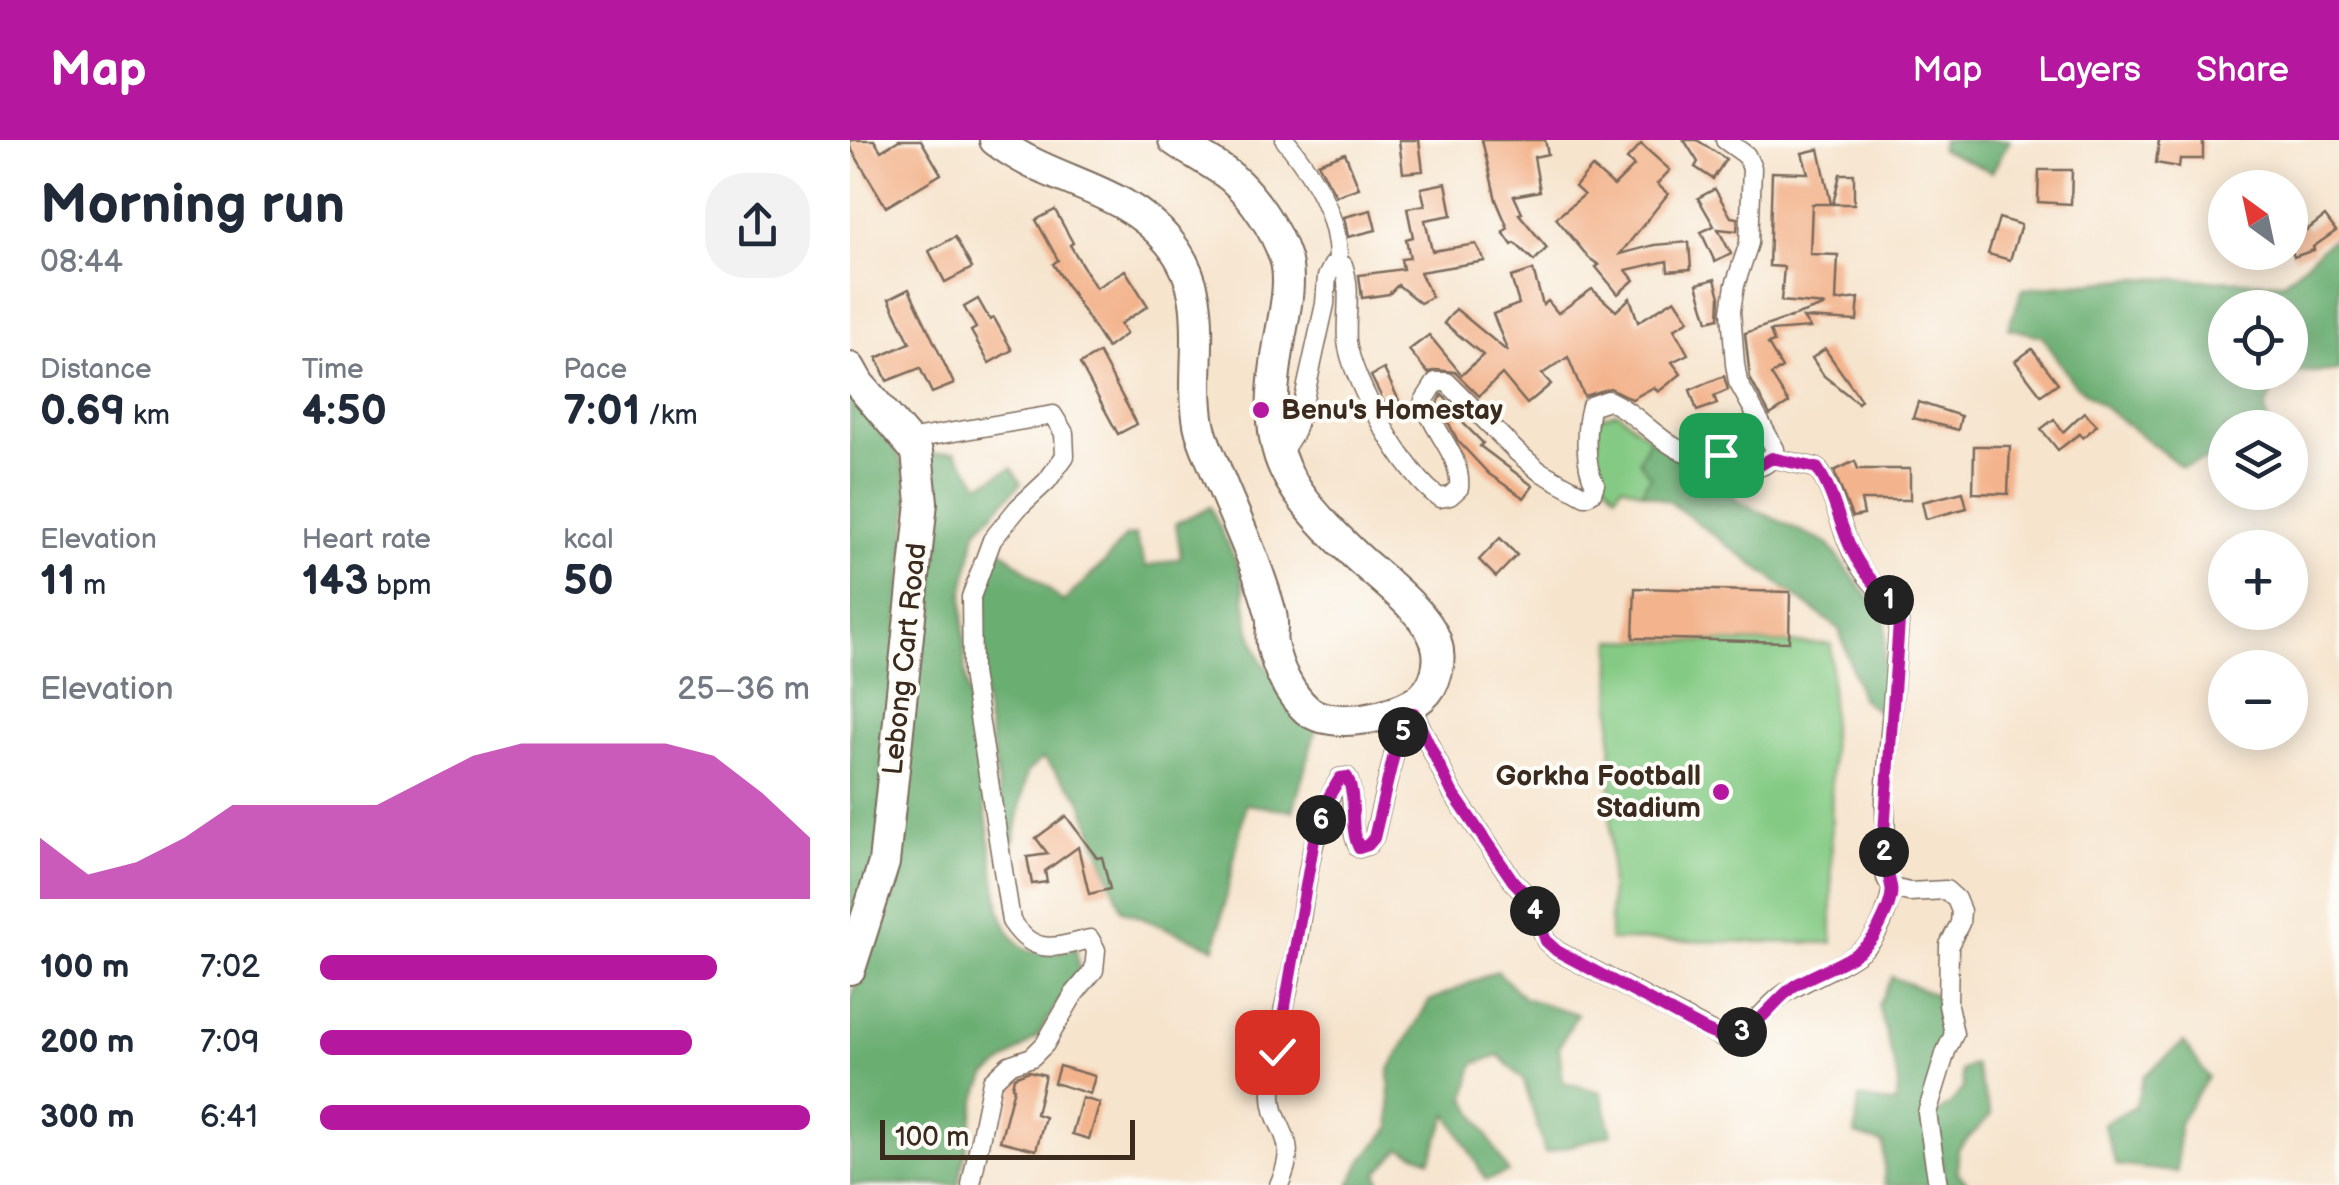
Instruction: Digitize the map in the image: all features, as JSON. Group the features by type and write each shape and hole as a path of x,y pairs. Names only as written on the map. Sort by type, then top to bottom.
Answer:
{"highway":[{"path":"996,140 1022,161 1096,189 1141,214 1171,244 1192,282 1200,324 1194,388 1200,429 1260,574 1273,621 1272,642 1284,678 1296,698 1311,714 1336,720 1362,720 1417,706 1439,668 1436,643 1426,622 1327,528 1294,490 1273,436 1272,382 1286,306 1287,261 1273,232 1230,177 1174,140"},
{"name":"Lebong Cart Road","path":"850,368 916,452 922,502 884,863 850,969"}],"street":[{"path":"1284,140 1306,166 1328,205 1338,263"},
{"path":"1726,140 1746,155 1752,168 1749,243 1734,284 1731,311 1733,354 1738,382 1774,449 1772,458"},
{"path":"1338,263 1348,277 1347,344 1354,366 1403,458 1430,492 1440,498 1459,488 1460,476 1444,437 1426,410 1424,401 1436,382 1447,382 1539,470 1585,496 1592,493 1595,484 1590,475 1588,417 1591,406 1608,400 1672,446 1694,456 1721,455 1755,468 1772,458 1817,468 1827,482 1858,562 1893,605 1899,622 1884,833 1884,862 1892,888 1871,942 1776,999 1736,1036 1721,1037 1557,951 1546,941 1531,900 1513,881 1452,792 1417,706"},
{"path":"1279,456 1298,420 1325,304 1326,278 1338,263"},
{"path":"907,440 1053,416 1064,434 1064,456 1047,481 992,540 971,597 972,673 1011,921 1024,940 1043,946 1090,939 1096,950 1094,970 1074,994 1045,1044 1032,1058 1009,1065 992,1081 985,1100 971,1185"},
{"path":"1279,1185 1289,1164 1288,1142 1272,1096 1314,840 1328,798 1340,778 1347,777 1355,840 1359,848 1374,838 1396,746 1417,706"},
{"path":"1892,888 1909,892 1946,890 1961,911 1960,923 1948,945 1948,1005 1954,1034 1928,1113 1938,1185"}],"green space":[{"path":"1942,140 2010,140 1992,172 1940,149"},
{"path":"2339,233 2339,371 2308,372 2308,290 2208,290 2208,390 2273,390 2265,410 2208,410 2208,459 2182,467 2073,383 2042,336 2008,328 2023,289 2137,278 2284,282 2297,270 2308,270 2308,261"},
{"path":"850,395 897,452 909,504 877,863 850,943"},
{"path":"1617,412 1649,438 1650,476 1642,492 1622,485 1616,494 1599,468 1595,449 1600,417"},
{"path":"1649,438 1680,461 1722,464 1735,500 1828,544 1886,620 1882,715 1861,698 1839,629 1670,502 1642,492 1650,476 1639,460"},
{"path":"955,452 980,484 1012,468 1021,483 976,531 963,594 965,673 1000,910 1012,936 1027,950 1048,953 1076,948 1079,969 1037,1037 986,1076 977,1097 958,1185 850,1185 850,1004 893,860 930,454"},
{"path":"1210,507 1241,572 1250,630 1261,660 1316,729 1293,811 1246,804 1215,948 1122,910 1080,797 1043,758 1027,772 1010,860 980,675 977,598 997,546 1063,602 1125,537 1135,535 1146,567 1181,558 1176,523"},
{"name":"Gorkha Football Stadium","path":"1612,640 1831,644 1832,943 1610,940"},
{"path":"1497,971 1524,998 1577,1014 1559,1047 1563,1082 1601,1092 1612,1134 1545,1153 1524,1081 1499,1055 1474,1064 1466,1098 1508,1172 1486,1180 1448,1114 1430,1160 1401,1148 1378,1172 1380,1185 1350,1185 1361,1162 1391,1127 1389,1071 1429,1001"},
{"path":"1892,977 1936,995 1942,1044 1931,1086 1932,1185 1885,1185 1883,1143 1855,1135 1859,1098 1895,1104 1899,1083 1878,1005"},
{"path":"2184,1042 2208,1077 2179,1123 2177,1172 2116,1165 2103,1123 2135,1107 2144,1076"},
{"path":"1974,1064 1991,1115 1958,1149 1958,1173 1970,1185 1944,1185 1934,1115 1950,1105 1963,1088 1961,1071"}],"building":[{"path":"850,140 874,140 881,151 899,140 921,140 941,174 886,207 850,147"},
{"path":"1399,140 1419,140 1423,171 1403,173"},
{"path":"1482,140 1545,140 1548,154 1534,157 1540,191 1514,196 1522,213 1519,214 1547,248 1534,261 1515,243 1512,245 1503,232 1508,228 1496,200"},
{"path":"1684,140 1697,140 1726,159 1713,179 1695,167 1698,162"},
{"path":"2159,140 2203,140 2203,159 2180,159 2179,167 2156,163"},
{"path":"1641,144 1670,170 1657,184 1668,194 1620,254 1654,245 1689,242 1691,269 1668,271 1667,261 1626,270 1634,280 1618,294 1596,267 1599,265 1556,218 1584,195 1575,187 1592,167 1614,186 1634,166 1627,159"},
{"path":"1819,149 1831,204 1812,204 1810,254 1838,255 1836,301 1859,298 1857,321 1803,318 1810,328 1770,331 1774,342 1768,344 1782,368 1771,375 1789,403 1770,415 1750,378 1745,333 1826,305 1781,301 1784,267 1769,266 1772,172 1808,173 1802,153"},
{"path":"1345,153 1359,188 1336,196 1318,163"},
{"path":"2039,170 2072,170 2071,204 2038,202"},
{"path":"1840,174 1854,174 1854,204 1833,204"},
{"path":"1446,183 1452,215 1425,220 1432,251 1476,244 1485,261 1420,272 1432,297 1420,303 1398,285 1389,294 1362,298 1359,275 1403,269 1401,259 1410,258 1406,239 1413,237 1407,208 1425,205 1421,188"},
{"path":"1715,189 1731,217 1738,218 1737,231 1718,229 1731,254 1715,262 1701,232 1714,226 1698,198"},
{"path":"1055,210 1073,243 1070,245 1096,288 1125,270 1148,306 1120,324 1126,334 1107,348 1053,264 1058,260 1036,220"},
{"path":"1371,210 1376,230 1348,237 1344,217"},
{"path":"2325,216 2336,231 2308,252 2308,229"},
{"path":"1999,218 2021,225 2010,260 1988,254"},
{"path":"955,237 972,268 945,282 929,251"},
{"path":"1533,270 1543,305 1548,301 1558,313 1592,289 1616,311 1630,298 1638,322 1675,299 1689,320 1674,329 1688,354 1672,362 1681,374 1658,392 1654,387 1632,399 1610,388 1584,396 1568,357 1542,374 1551,384 1527,404 1502,374 1479,396 1455,372 1428,373 1409,350 1429,335 1462,375 1483,355 1444,323 1456,309 1508,352 1493,314 1519,304 1511,277"},
{"path":"1715,279 1720,297 1719,318 1708,321 1697,284"},
{"path":"909,289 954,384 932,393 920,368 887,381 877,358 910,343 889,299"},
{"path":"978,299 1012,350 989,363 971,331 976,328 964,307"},
{"path":"1825,349 1861,400 1858,403 1824,376 1812,358"},
{"path":"2032,349 2058,383 2041,395 2015,361"},
{"path":"1099,353 1137,424 1118,434 1080,364"},
{"path":"1384,369 1403,409 1390,414 1371,376"},
{"path":"1724,376 1728,390 1714,396 1717,404 1697,411 1690,390"},
{"path":"1442,395 1483,443 1480,446 1533,486 1524,498 1489,474 1458,441 1438,403"},
{"path":"1918,402 1961,416 1958,430 1913,418"},
{"path":"2084,412 2097,425 2083,438 2079,434 2058,450 2041,429 2054,419 2063,432"},
{"path":"1974,446 2010,446 2008,494 1973,493"},
{"path":"1855,461 1858,469 1910,469 1910,500 1861,500 1864,515 1852,517 1834,471"},
{"path":"1963,492 1967,508 1926,519 1922,502"},
{"path":"1500,538 1517,555 1496,577 1479,560"},
{"path":"1635,588 1790,592 1789,642 1633,638"},
{"path":"1066,816 1097,858 1102,857 1110,889 1089,894 1078,847 1045,871 1047,882 1032,884 1027,857 1048,854 1036,838"},
{"path":"1059,1066 1095,1076 1090,1094 1054,1083"},
{"path":"1029,1071 1045,1075 1036,1114 1045,1117 1036,1150 1000,1141 1014,1077"},
{"path":"1082,1098 1100,1103 1089,1139 1072,1134"}],"place":[{"name":"Benu's Homestay","path":"1261,410"},
{"name":"Gorkha Football Stadium","path":"1721,792"}],"route":[{"path":"1277,1052 1314,840 1328,798 1340,778 1347,777 1355,840 1359,848 1368,845 1374,838 1396,746 1414,713 1452,792 1484,842 1531,900 1546,941 1557,951 1705,1030 1721,1037 1736,1036 1797,984 1871,942 1892,888 1884,862 1884,796 1899,622 1893,605 1858,562 1827,482 1817,468 1772,458 1755,468 1721,455"}]}
